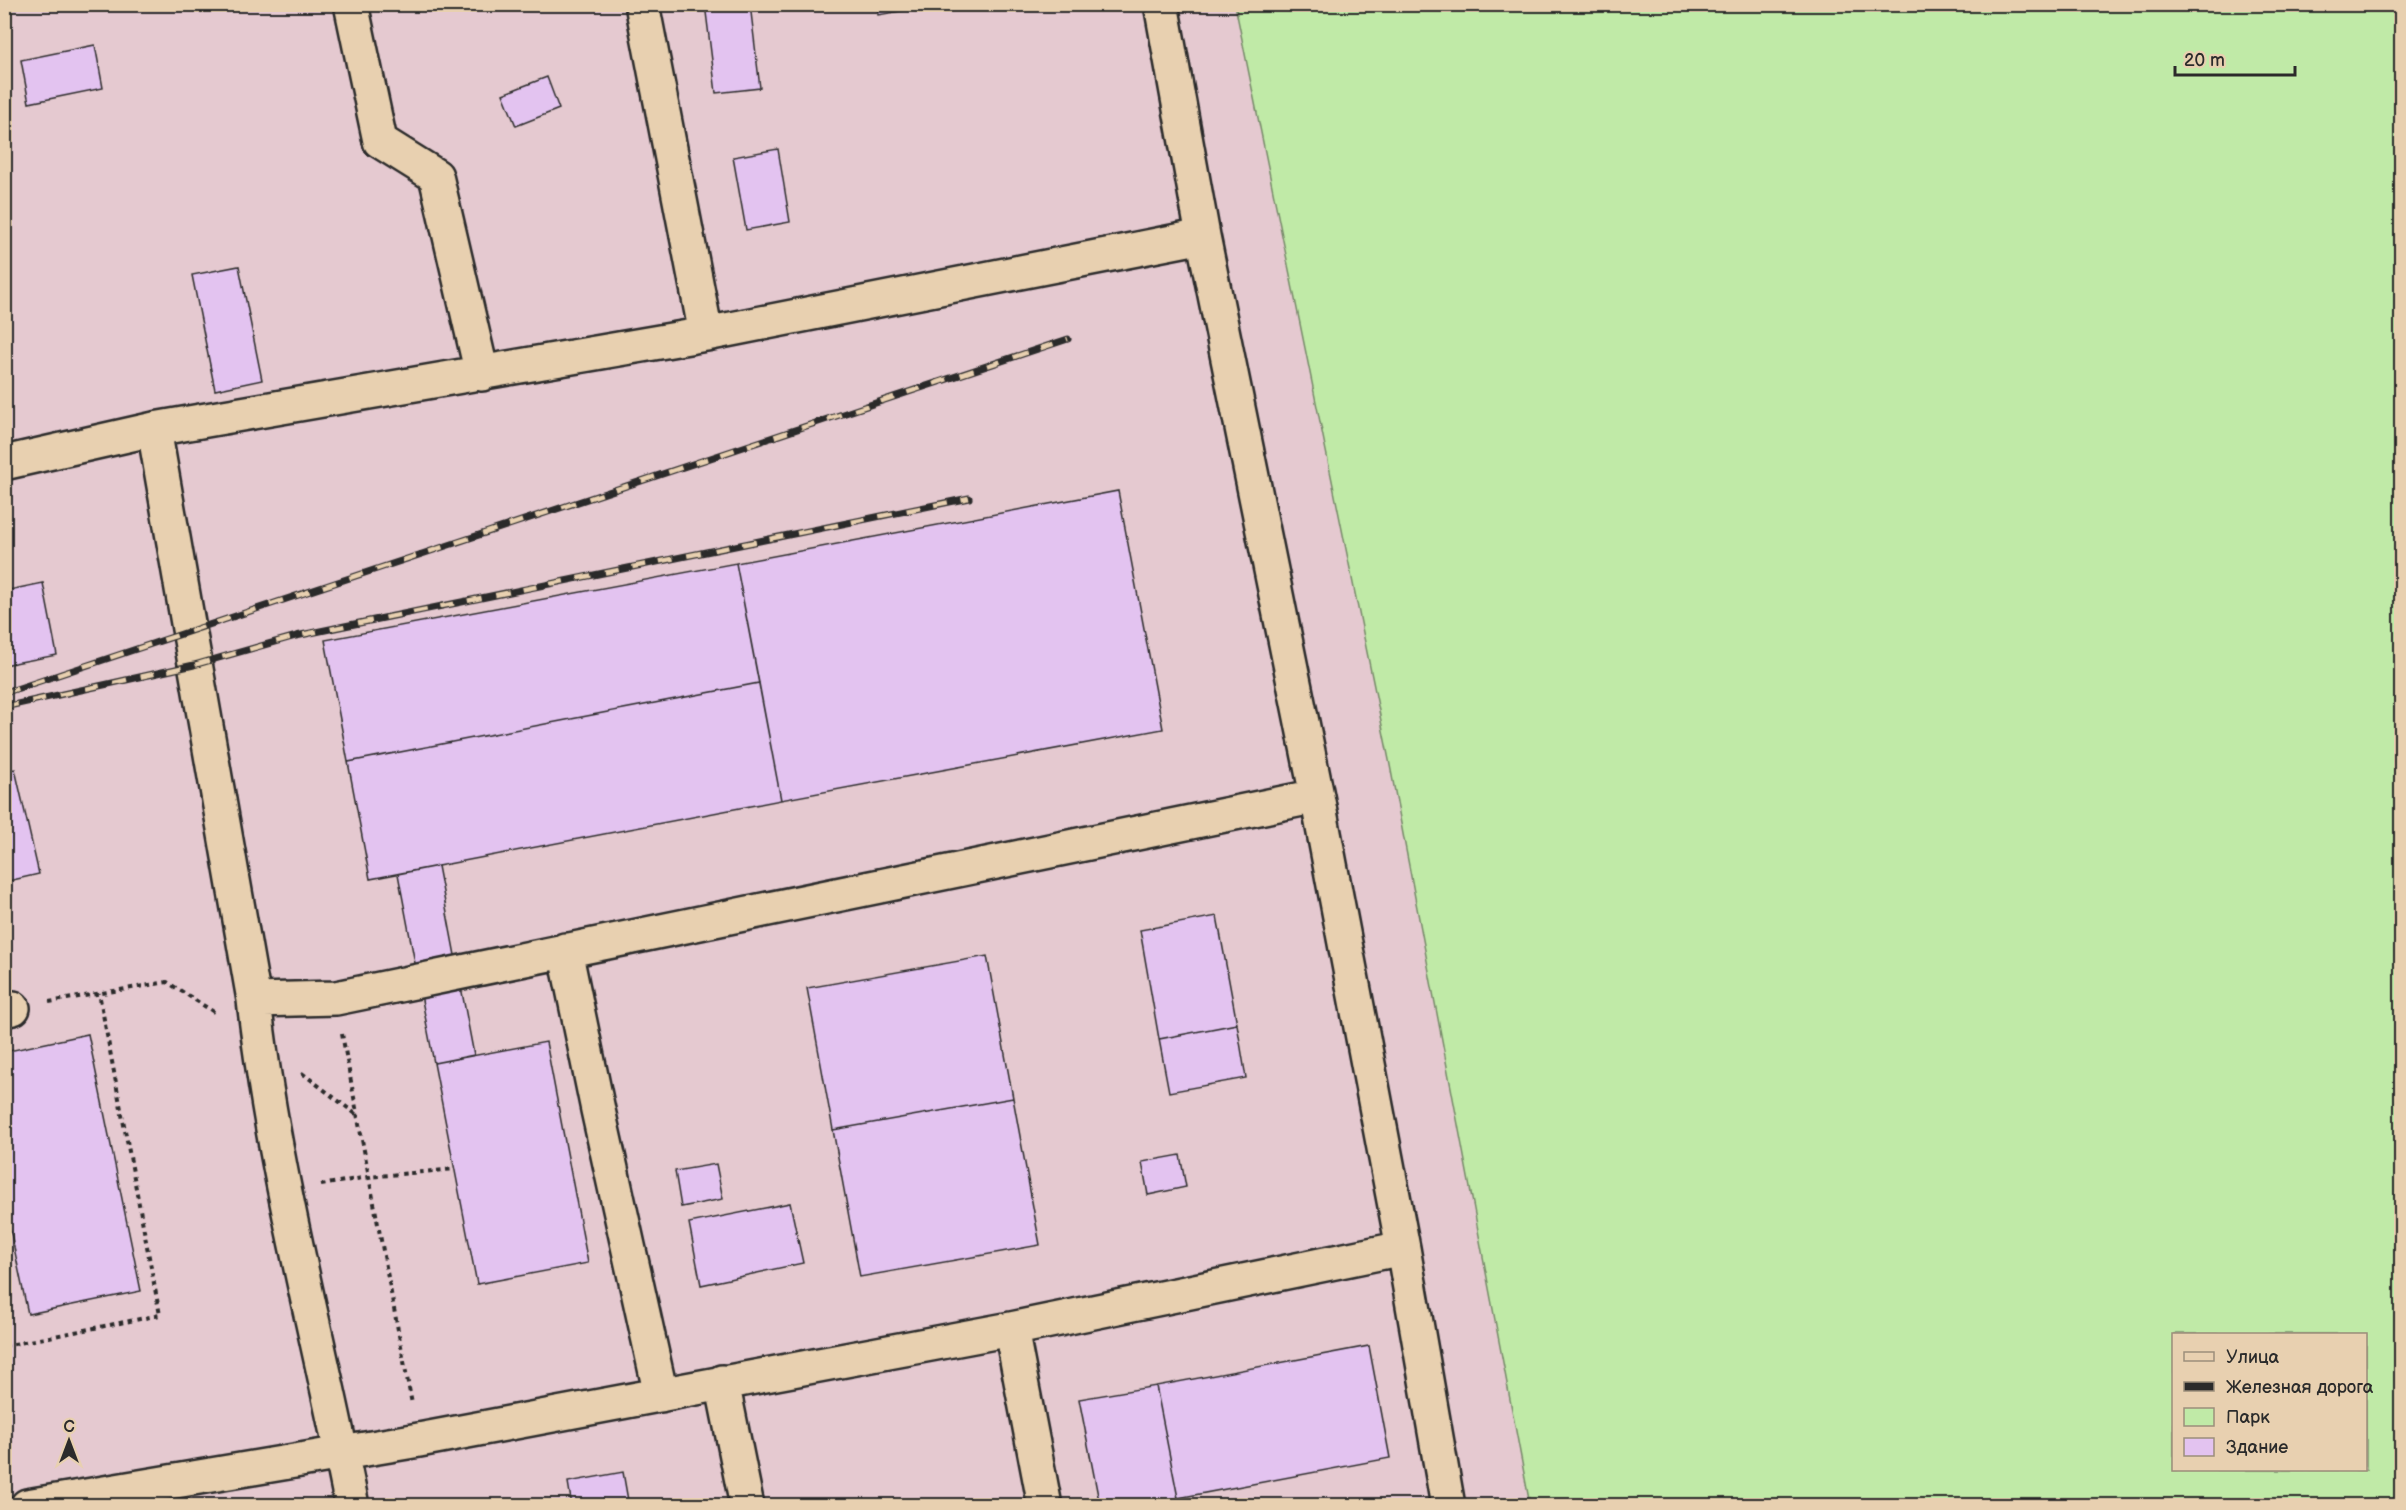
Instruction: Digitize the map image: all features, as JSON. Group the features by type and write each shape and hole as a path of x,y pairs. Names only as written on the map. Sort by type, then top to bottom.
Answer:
{"lane":[{"path":"351,4 380,141 436,176 482,374"},
{"path":"642,4 706,334"},
{"path":"1161,4 1203,236 1317,796 1403,1248 1448,1506"},
{"path":"4,463 154,429 706,334 1203,236"},
{"path":"154,429 254,1000 285,1191 352,1506"},
{"path":"254,1000 336,998 1317,796"},
{"path":"565,950 600,1121 661,1395"},
{"path":"27,1506 342,1454 661,1395 1011,1329 1403,1248"},
{"path":"1011,1329 1046,1506"},
{"path":"722,1382 747,1506"}],"path":[{"path":"9,1009 167,982"},
{"path":"4,1346 160,1316 99,993"},
{"path":"336,998 419,1440"},
{"path":"285,1191 369,1177 455,1169"}],"shaded area":[{"path":"5,5 1235,5 1389,760 1530,1505 5,1506"}],"green space":[{"path":"1235,5 2401,5 2401,1505 1530,1505 1389,760"}],"building":[{"path":"705,4 750,4 760,88 716,93"},
{"path":"876,4 942,4 878,15"},
{"path":"95,45 103,88 29,103 21,60"},
{"path":"547,77 559,109 516,126 503,94"},
{"path":"778,149 790,222 746,230 733,157"},
{"path":"239,266 262,380 215,390 192,275"},
{"path":"1118,491 1163,729 781,800 736,563"},
{"path":"736,563 759,683 348,762 325,640"},
{"path":"43,583 57,655 4,665 4,591"},
{"path":"759,683 781,800 370,879 348,762"},
{"path":"15,769 39,874 4,882 4,771"},
{"path":"438,866 474,1055 434,1063 398,874"},
{"path":"1217,916 1237,1024 1159,1039 1140,930"},
{"path":"987,956 1013,1098 833,1130 807,988"},
{"path":"1237,1024 1246,1078 1169,1092 1159,1039"},
{"path":"88,1034 141,1291 28,1314 4,1200 4,1052"},
{"path":"546,1042 588,1263 477,1284 434,1063"},
{"path":"1013,1098 1040,1245 860,1277 833,1130"},
{"path":"1180,1155 1186,1187 1148,1195 1142,1162"},
{"path":"716,1164 723,1199 681,1207 675,1171"},
{"path":"790,1203 803,1263 701,1285 689,1223"},
{"path":"1369,1346 1390,1458 1178,1498 1156,1386"},
{"path":"1156,1386 1178,1498 1144,1506 1100,1506 1079,1399"},
{"path":"623,1472 629,1506 572,1506 568,1482"}],"railway":[{"path":"4,693 1068,339"},
{"path":"4,707 194,665 296,636 969,498"}]}
